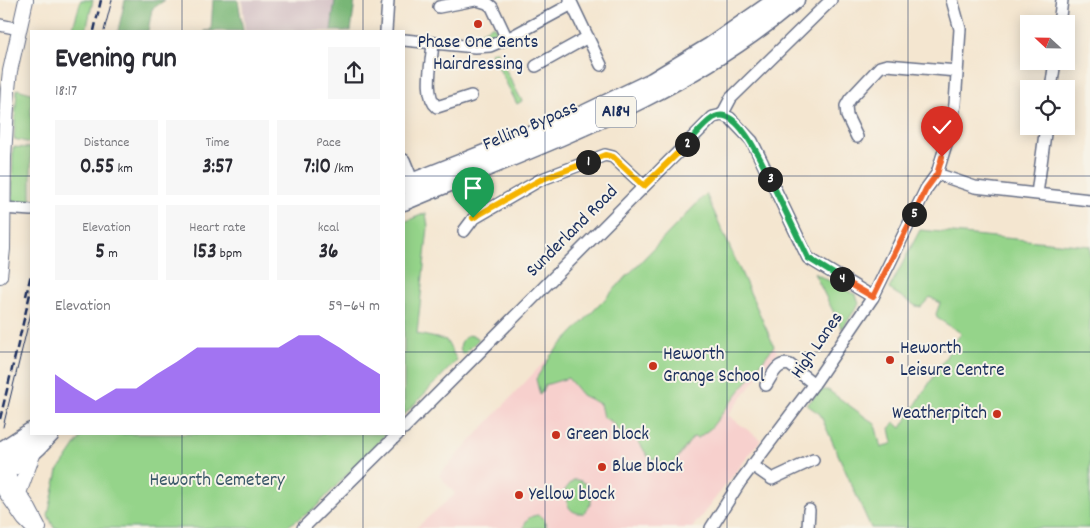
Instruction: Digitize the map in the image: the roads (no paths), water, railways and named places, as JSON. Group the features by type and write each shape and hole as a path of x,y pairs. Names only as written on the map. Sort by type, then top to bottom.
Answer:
{"highway":[{"name":"Felling Bypass","path":"405,200 412,187 583,114 652,81 710,46 776,0"},
{"name":"Felling Bypass","path":"412,187 592,123 658,92 722,56 796,0"},
{"path":"0,451 30,432"},
{"path":"1,471 36,451 54,435"}],"main road":[{"path":"0,276 3,249 2,157 4,89 10,71 26,0"},
{"path":"1,471 34,442 52,435"},
{"path":"19,493 36,451"},
{"path":"1,471 19,493 39,528"},
{"path":"1,471 20,513 33,528"},
{"path":"0,503 20,513"}],"street":[{"path":"386,30 388,0"},
{"path":"445,4 476,0 487,3 492,7 507,39"},
{"name":"Sunderland Road","path":"405,427 713,117 722,115 731,98 831,0"},
{"name":"High Lanes","path":"711,528 752,465 814,384 873,297 926,189 937,174 952,122 955,104 960,29 952,0"},
{"path":"1060,15 1062,0"},
{"path":"405,40 483,48 507,39 571,2 601,65"},
{"path":"0,26 19,30"},
{"path":"536,66 588,37"},
{"path":"433,43 429,92 432,103 437,107 471,96"},
{"path":"857,137 847,116 846,106 850,99 880,68 887,65 957,71"},
{"path":"722,115 730,118 752,141 808,258 873,297"},
{"path":"1037,194 1045,135"},
{"path":"464,232 473,218 540,180 605,155 613,157 644,186"},
{"path":"405,163 412,187"},
{"path":"937,174 975,187 1090,200"},
{"path":"3,208 30,210"},
{"path":"766,385 778,366 786,363 814,384"},
{"path":"303,528 397,435"},
{"path":"752,465 772,479 813,460"},
{"path":"808,528 809,510"}],"tram line":[{"path":"104,30 112,0"},
{"path":"3,427 30,317"}],"railway":[{"path":"94,30 101,0"},
{"path":"26,296 30,278"},
{"path":"0,419 30,294"}],"place":[{"name":"Phase One Gents Hairdressing","path":"478,24"},
{"name":"Heworth Leisure Centre","path":"890,360"},
{"name":"Heworth Grange School","path":"653,366"},
{"name":"Weatherpitch","path":"997,414"},
{"name":"Green block","path":"556,435"},
{"name":"Blue block","path":"602,467"},
{"name":"Yellow block","path":"519,495"}],"park label":[{"name":"Heworth Cemetery","path":"217,481"}]}
